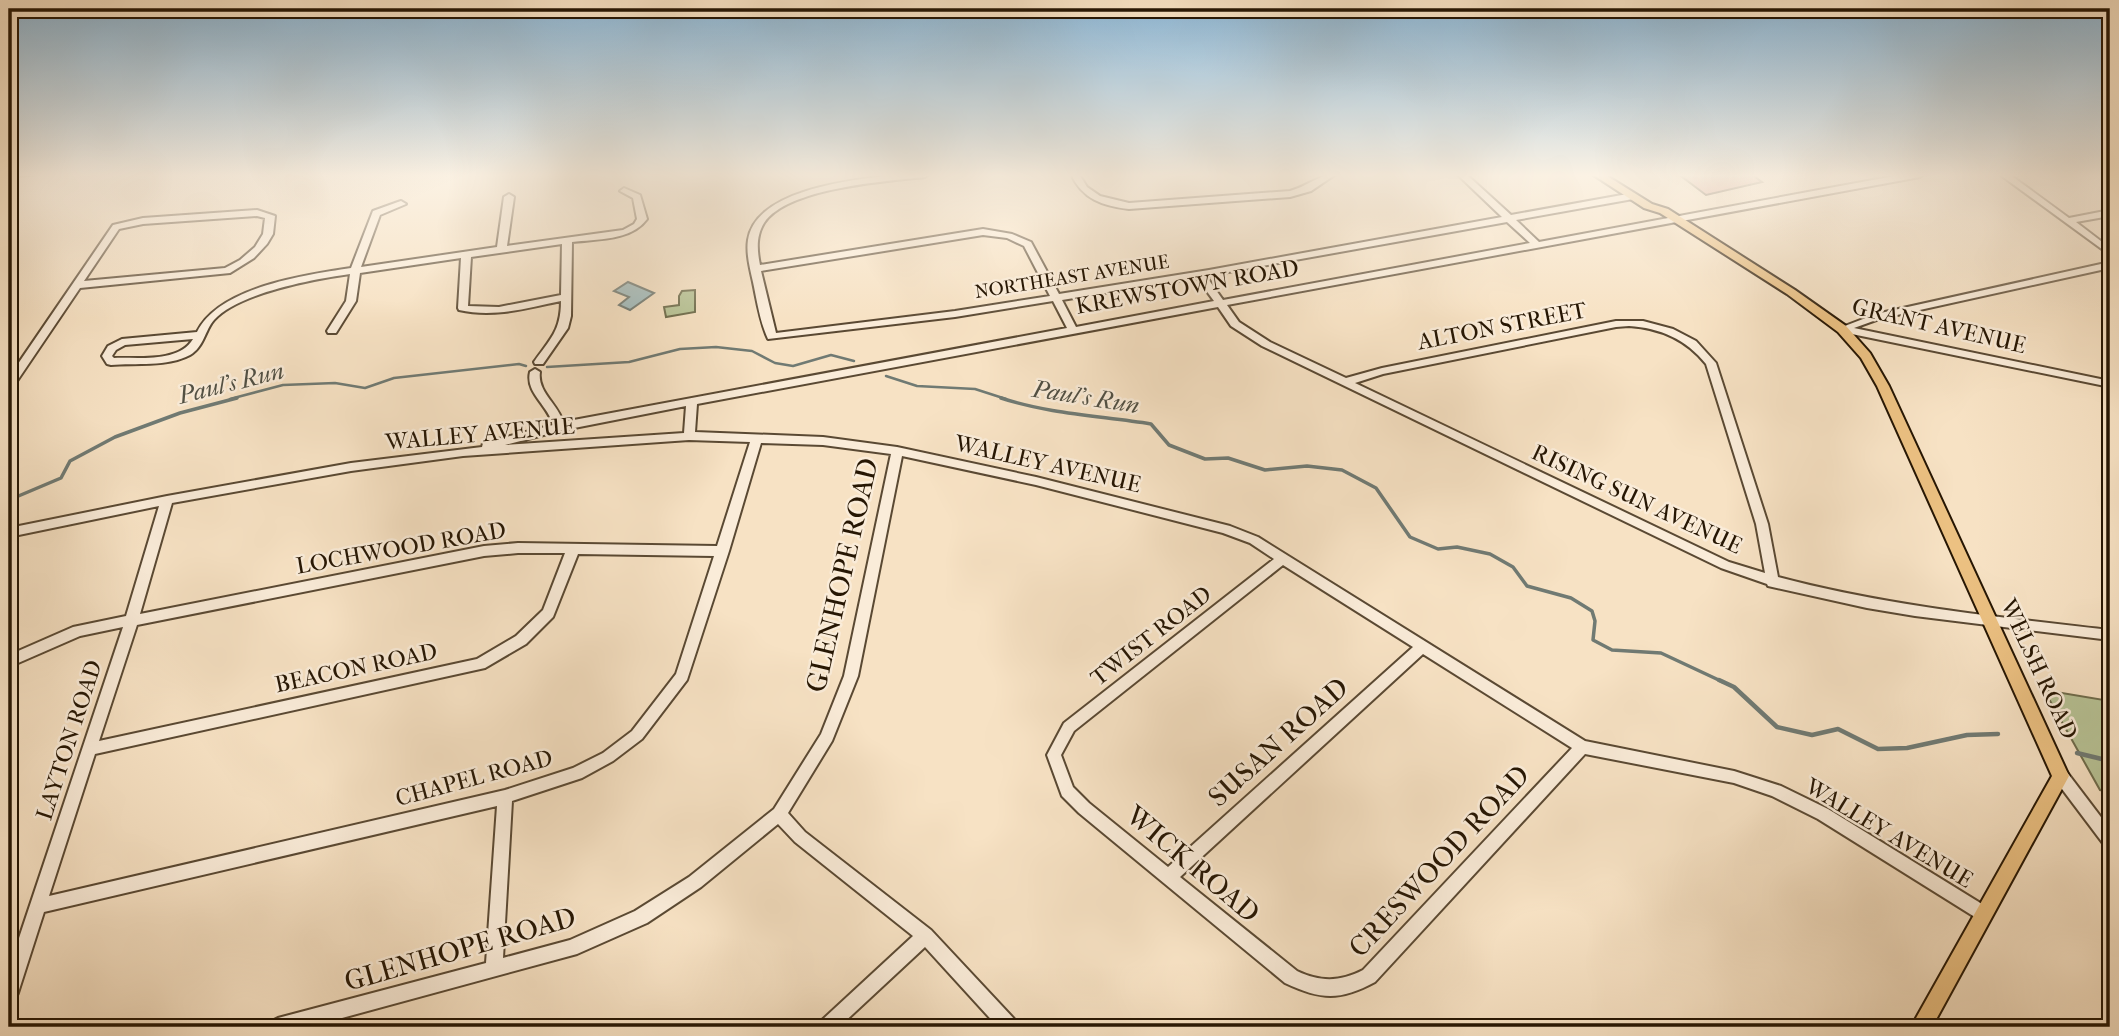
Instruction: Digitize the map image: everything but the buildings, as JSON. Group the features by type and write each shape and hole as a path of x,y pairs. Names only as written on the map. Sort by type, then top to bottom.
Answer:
{"main road":[{"name":"GRANT AVENUE","path":"1683,222 1842,329"},
{"name":"WELSH ROAD","path":"1842,329 1866,356 1883,386 2061,776 1921,1027"}],"street":[{"path":"9,385 116,227 137,222"},
{"path":"76,285 227,271 241,265 259,250 271,222"},
{"path":"332,331 351,301 355,270 373,222"},
{"path":"502,248 506,222"},
{"path":"200,335 122,342 112,348 107,356 111,362 183,354 194,348 209,320 218,311 309,276 625,232 640,222"},
{"path":"760,222 753,239 756,269 984,232 1009,236 1028,244 1073,330"},
{"name":"NORTHEAST AVENUE","path":"756,269 772,337 955,314 1489,222"},
{"path":"1512,222 1538,246"},
{"name":"KREWSTOWN ROAD","path":"463,452 559,427 692,401 1666,222"},
{"path":"2071,222 2110,252"},
{"path":"559,427 557,415 534,388 532,380 537,367 563,328 566,316 567,240"},
{"path":"466,255 463,308 471,311 566,297"},
{"path":"1842,329 1876,317 2110,265"},
{"name":"RISING SUN AVENUE","path":"1199,274 1217,303 1235,324 1266,344 1676,543 1773,583 1831,597 2110,635"},
{"name":"ALTON STREET","path":"1345,382 1382,371 1616,324 1647,324 1668,330"},
{"name":"GRANT AVENUE","path":"1842,329 2110,384"},
{"path":"1668,330 1703,350 1711,363 1762,524 1773,583"},
{"path":"689,436 692,401"},
{"name":"WALLEY AVENUE","path":"9,532 351,467 463,452 579,446 689,436 823,441 897,451 1036,481 1226,529 1254,540 1582,747 1734,777 1776,791 1823,814 1984,914"},
{"name":"CHAPEL ROAD","path":"38,906 505,797 577,772 608,757 637,735 682,676 757,438"},
{"name":"GLENHOPE ROAD","path":"278,1027 571,948 641,917 695,882 779,814 827,737 851,676 897,451"},
{"name":"LAYTON ROAD","path":"9,993 132,621 167,500"},
{"name":"LOCHWOOD ROAD","path":"9,661 78,631 484,551 518,548 723,551"},
{"name":"BEACON ROAD","path":"90,749 480,664 522,640 548,613 573,549"},
{"name":"TWIST ROAD","path":"1054,755 1069,727 1283,558"},
{"name":"SUSAN ROAD","path":"1169,877 1423,646"},
{"name":"CRESWOOD ROAD","path":"1323,988 1351,987 1369,976 1582,747"},
{"name":"WICK ROAD","path":"1054,755 1068,791 1084,808 1273,964 1314,989 1323,988"},
{"path":"2061,776 2110,841"},
{"path":"494,969 505,797"},
{"path":"779,814 800,836 925,936 1010,1027"},
{"path":"827,1027 925,936"}],"green space":[{"path":"695,290 695,312 666,317 664,307 679,305 682,291"},
{"path":"2044,690 2110,701 2110,792 2100,790"}],"water":[{"path":"628,282 654,293 630,310 619,305 629,297 614,291"}],"waterway":[{"name":"Paul's Run","path":"547,367 629,362 680,349 716,347 752,351 775,363 793,366 831,355 854,361"},
{"name":"Paul's Run","path":"230,399 283,385 335,383 365,388 394,378 519,364 526,366"},
{"name":"Paul's Run","path":"886,376 917,386 975,389 1006,399"},
{"name":"Paul's Run","path":"9,500 61,478 70,461 115,437 180,413 237,398"},
{"name":"Paul's Run","path":"1001,398 1056,411 1151,424 1169,445 1205,459 1228,458 1265,470 1307,466 1342,470 1376,488 1410,537 1438,549 1457,547 1490,554 1513,567 1527,586 1571,598 1592,611 1595,621 1593,640 1612,650 1661,653 1723,682"},
{"name":"Paul's Run","path":"1719,680 1734,687 1777,727 1812,735 1838,729 1878,749 1907,748 1967,735 1998,734"},
{"name":"Paul's Run","path":"2077,753 2110,761"}]}
